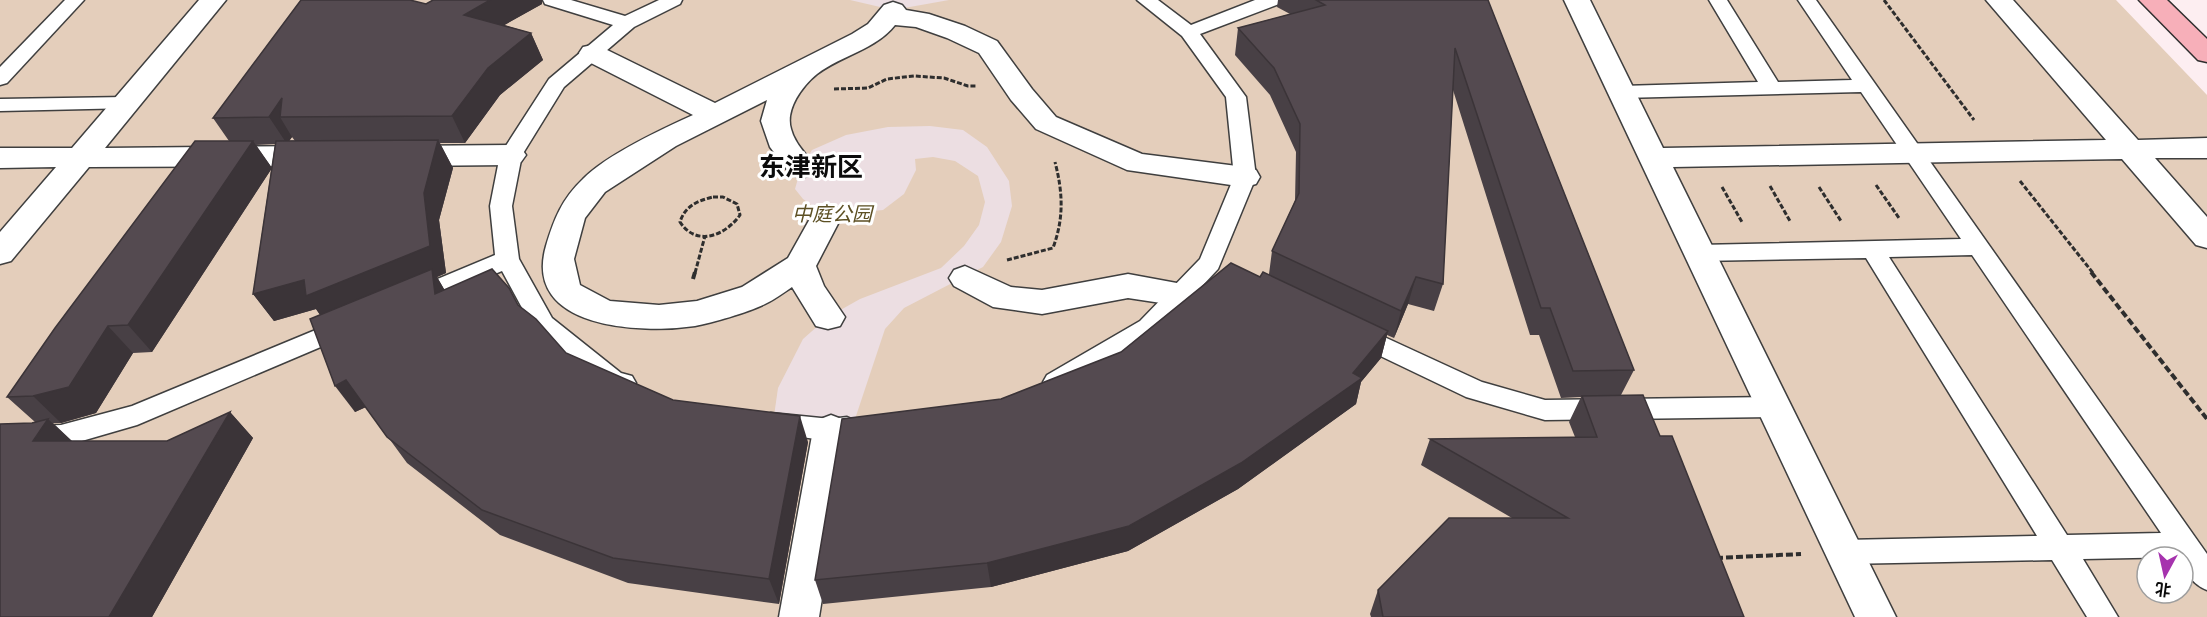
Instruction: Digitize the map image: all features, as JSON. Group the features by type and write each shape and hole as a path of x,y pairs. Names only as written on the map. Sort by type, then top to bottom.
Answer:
{"main road":[{"path":"2152,0 2207,54"}],"street":[{"path":"0,253 213,0"},
{"path":"1577,0 1876,617"},
{"path":"2000,0 2207,237"},
{"path":"827,216 800,266 753,296 697,313 659,317 605,313 566,292 558,259 570,216 594,185 666,139 800,79 877,30 891,13 956,32 988,47 1046,123 1137,163 1245,177"},
{"path":"592,53 716,115"},
{"path":"800,79 778,105 775,129 781,142 801,168"},
{"path":"1654,158 2207,148"},
{"path":"380,156 511,155"},
{"path":"0,158 344,156"},
{"path":"800,266 809,290 828,317"},
{"path":"965,278 1005,298 1042,302 1128,286 1181,294"},
{"path":"799,617 831,430"}],"lane":[{"path":"0,79 75,0"},
{"path":"552,0 627,24"},
{"path":"646,392 613,380 543,324 507,259 501,206 511,155 556,83 627,24 673,0"},
{"path":"1039,388 1061,380 1149,327 1181,294 1221,268 1245,177 1236,97 1190,32 1146,0"},
{"path":"1190,32 1272,0"},
{"path":"1718,0 1772,88"},
{"path":"1807,0 2185,545"},
{"path":"1622,92 1867,86"},
{"path":"0,105 126,103"},
{"path":"1699,253 1979,247"},
{"path":"1873,249 2103,617"},
{"path":"0,438 61,436 138,415 507,259"},
{"path":"1337,324 1475,390 1545,410 1773,407"},
{"path":"753,421 831,430 874,425"},
{"path":"1844,552 2135,546"},
{"path":"2195,560 2207,577"}],"path":[{"path":"1884,0 1998,152 2207,419"},
{"path":"800,79 868,88 887,79 914,76 944,78 968,86 1016,86"},
{"path":"998,260 1017,258 1053,248 1061,226 1063,194 1046,123"},
{"path":"713,197 731,200 737,204 740,215 731,227 715,236 705,236 696,236 683,228 680,222 686,208 713,197"},
{"path":"683,314 705,236"},
{"path":"1717,568 1713,558 1844,552"}],"green space":[{"name":"中庭公园","path":"0,0 2116,0 2207,95 2207,617 0,617"}],"shaded area":[{"path":"850,0 949,0 893,10"},
{"path":"930,126 963,130 987,147 1009,181 1012,206 1001,242 983,267 904,308 885,329 852,428 773,423 778,388 803,339 828,317 860,299 941,268 964,246 979,225 985,202 978,176 955,161 933,157 915,159 916,170 904,194 883,210 827,216 803,199 795,189 801,168 812,150 846,135 888,127"}],"building":[{"path":"301,0 410,0 426,4 433,0 490,0 464,15 531,33 488,68 452,116 280,117 282,98 269,117 213,118"},
{"path":"1316,0 1488,0 1634,370 1573,371 1550,308 1541,308 1455,48 1443,284 1416,277 1401,311 1272,251 1299,193 1300,124 1274,68 1238,28 1325,5"},
{"path":"438,140 424,193 430,246 306,296 304,280 253,294 276,141"},
{"path":"195,141 253,141 128,325 108,326 69,387 33,396 7,397 55,328"},
{"path":"1231,263 1260,277 1263,272 1388,331 1353,373 1362,378 1241,463 1129,526 987,563 815,580 842,419 1001,399 1121,352"},
{"path":"432,269 435,294 492,269 509,288 518,305 536,319 566,353 673,400 800,416 769,579 613,558 482,510 387,437 346,380 335,386 310,319"},
{"path":"1643,395 1660,436 1672,436 1744,617 1383,617 1378,590 1449,518 1568,518 1430,439 1597,437 1582,396"},
{"path":"230,412 109,617 0,617 0,424 32,423 48,419 33,441 167,441"}],"district":[{"name":"东津新区","path":"811,167"}]}
